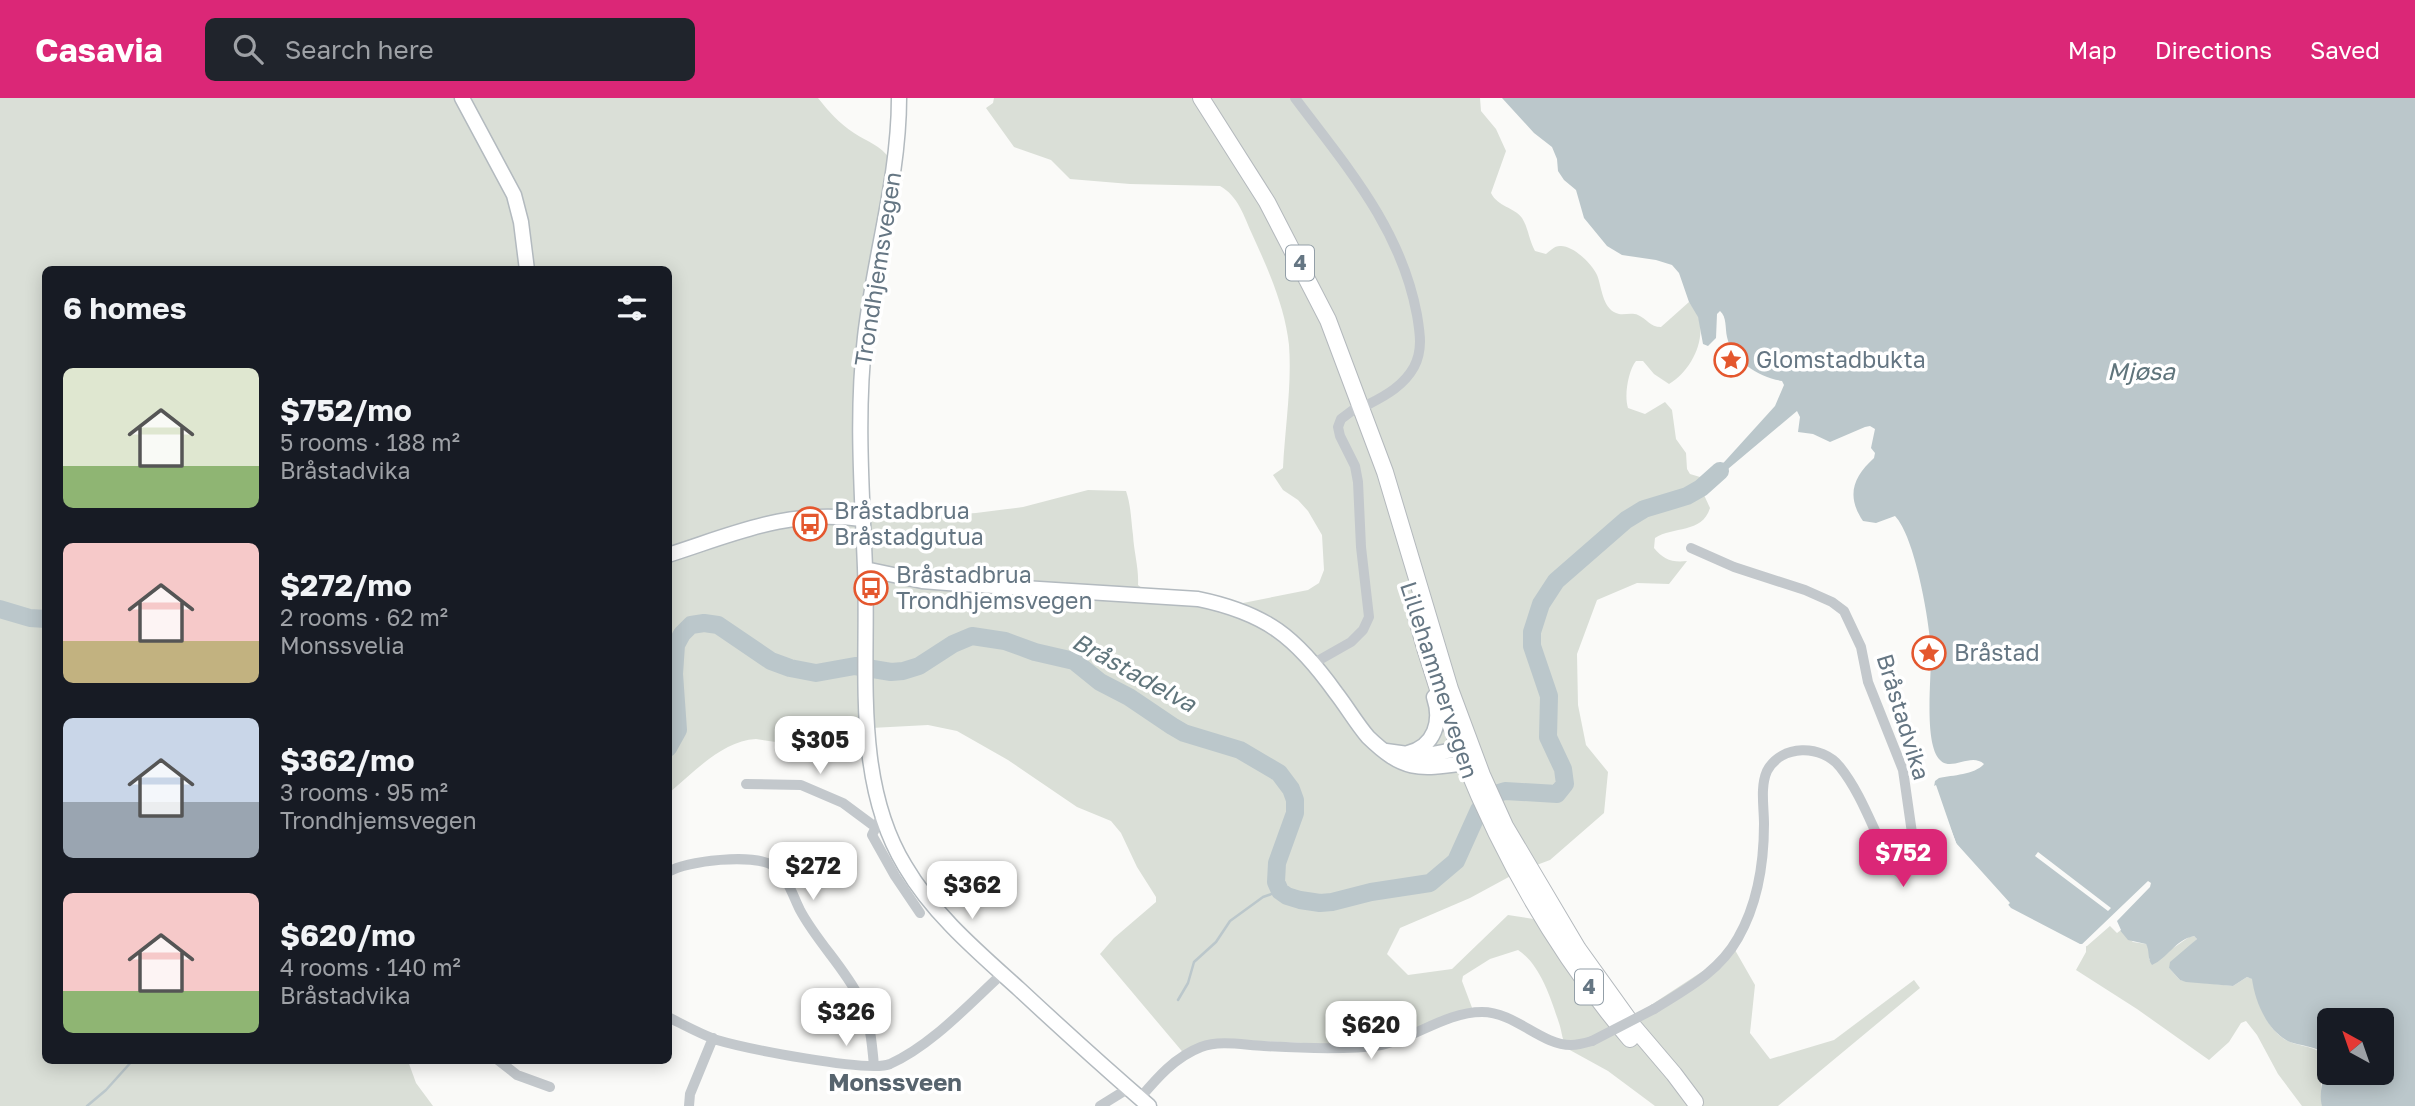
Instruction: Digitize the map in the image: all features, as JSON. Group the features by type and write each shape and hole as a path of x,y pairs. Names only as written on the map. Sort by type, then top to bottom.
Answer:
{"highway":[{"name":"Lillehammervegen","path":"1201,98 1267,202 1338,343 1385,472 1465,754"},
{"name":"Lillehammervegen","path":"1372,441 1378,477 1429,661 1465,754 1512,851 1604,986 1697,1104"}],"main road":[{"path":"462,98 514,194 521,222 526,266"},
{"name":"Trondhjemsvegen","path":"899,98 895,166 862,360 862,519 868,719 879,821 904,865 932,904 1002,974 1145,1102"},
{"path":"672,554 751,527 796,518 836,516 862,519"},
{"path":"865,569 934,582 1198,598 1231,606 1256,616 1297,645 1314,663 1362,730 1402,764 1427,769 1465,754"},
{"path":"1407,753 1416,751 1430,739 1438,719 1430,682 1429,661"},
{"path":"1386,751 1422,756 1465,754"}],"street":[{"path":"1295,98 1337,152 1385,223 1410,285 1421,335 1414,366 1391,392 1369,404"},
{"path":"1314,663 1351,642 1363,630 1369,617 1361,547 1358,482 1355,466 1338,428 1341,419 1353,410"},
{"name":"Bråstadvika","path":"1145,1102 1179,1059 1197,1049 1212,1045 1373,1046 1396,1041 1457,1017 1481,1012 1510,1019 1563,1044 1578,1044 1592,1041 1654,1009 1703,979 1730,952 1739,937 1754,898 1762,865 1763,787 1768,771 1777,759 1798,751 1809,750 1825,754 1838,763 1849,779 1895,870 1902,874 1909,870 1914,856 1903,770 1868,682 1861,647 1844,611 1832,601 1691,548"},
{"path":"746,784 801,785 879,821"},
{"name":"Trondhjemsvegen","path":"879,821 872,835 920,913"},
{"path":"672,870 717,861 759,859 775,866 825,950 860,999 868,1021 874,1066"},
{"path":"672,1019 713,1038 736,1045 803,1058 887,1065 923,1044 1002,974"},
{"path":"689,1106 690,1094 713,1038"},
{"path":"503,1064 517,1076 550,1087"},
{"path":"1100,1106 1129,1088"}],"shaded area":[{"path":"0,98 818,98 844,125 878,147 890,159 869,324 865,512 917,517 976,513 1023,507 1088,490 1126,491 1131,513 1138,585 1143,589 1238,604 1308,590 1319,583 1324,570 1322,535 1308,511 1283,490 1273,475 1283,468 1289,391 1289,345 1275,288 1243,214 1236,201 1220,186 1130,184 1070,179 1051,160 1014,147 986,108 993,103 994,98 1480,98 1481,111 1496,129 1506,151 1491,193 1522,218 1535,251 1546,254 1560,246 1576,252 1595,271 1605,302 1616,313 1638,315 1661,327 1689,302 1694,309 1698,316 1700,335 1690,364 1669,384 1654,374 1643,361 1636,361 1629,377 1627,403 1628,408 1645,414 1665,402 1672,410 1676,439 1686,453 1690,474 1700,477 1717,470 1722,474 1704,495 1710,508 1701,522 1655,538 1654,548 1661,555 1672,561 1687,561 1669,584 1637,583 1597,600 1577,654 1578,705 1586,745 1608,772 1604,813 1550,860 1518,872 1470,898 1400,928 1387,954 1408,975 1452,969 1508,915 1546,921 1625,1022 1735,950 1755,985 1750,1033 1770,1059 1834,1040 1914,980 1920,988 1778,1106 1655,1106 1608,1071 1568,1049 1539,973 1518,950 1490,959 1463,976 1462,981 1474,1013 1371,1046 1233,1040 1186,1056 1100,954 1114,938 1156,902 1156,897 1137,867 1121,833 1111,821 1077,807 1008,760 957,731 928,725 871,728 862,752 857,754 756,739 744,741 720,751 672,790 672,266 42,266 42,1064 409,1064 416,1083 433,1106 0,1106"},
{"path":"2114,923 2133,942 2146,944 2149,960 2194,936 2197,939 2169,968 2180,980 2233,986 2247,977 2253,979 2256,996 2274,1030 2288,1041 2317,1051 2317,1085 2321,1085 2322,1106 2302,1106 2278,1074 2257,1035 2246,1021 2241,1023 2229,1042 2209,1060 2076,970 2086,952 2086,942"}],"water":[{"name":"Mjøsa","path":"1502,98 2415,98 2415,1106 2322,1106 2322,1085 2394,1085 2394,1008 2317,1008 2317,1049 2286,1040 2273,1029 2259,1005 2252,979 2247,977 2233,986 2180,980 2169,968 2170,962 2197,939 2194,936 2182,941 2152,965 2146,944 2128,940 2114,923 2085,944 2080,944 2011,908 1957,845 1934,787 1939,778 1969,772 1984,764 1973,760 1945,763 1935,751 1929,708 1930,636 1915,559 1909,541 1895,516 1876,523 1863,521 1853,495 1861,472 1874,458 1875,453 1871,448 1875,429 1865,427 1830,442 1813,434 1798,432 1800,417 1797,411 1722,474 1717,470 1775,406 1784,385 1782,381 1756,372 1734,353 1727,337 1725,319 1720,311 1717,314 1716,338 1708,346 1703,344 1698,317 1689,302 1679,273 1672,265 1622,255 1607,246 1584,218 1576,190 1558,171 1552,147 1534,133"}],"pier":[{"path":"1936,785 1956,843 2010,903 2007,906 1951,841 1932,787"},
{"path":"2038,852 2111,908 2108,911 2035,856"},
{"path":"2148,881 2151,883 2150,887 2117,921 2121,930 2117,933 2110,926 2087,946 2078,948"}],"waterway":[{"name":"Bråstadelva","path":"672,741 678,730 674,674 676,645 691,625 718,625 771,661 816,673 855,666 891,672 903,671 919,666 953,644 972,636 1005,641 1035,652 1074,661 1100,682 1129,697 1184,733 1240,750 1279,773 1291,789 1295,800 1295,813 1277,863 1276,882 1280,891 1287,896 1320,903 1332,902 1371,892 1430,883 1456,861 1479,810 1492,795 1505,791 1557,794 1565,784 1563,769 1548,737 1549,696 1532,646 1532,632 1541,604 1556,581 1626,520 1644,509 1687,496 1720,471"},
{"name":"Bråstadelva","path":"0,609 42,619"},
{"path":"1178,1000 1188,983 1194,962 1216,942 1230,921 1263,897 1280,891"},
{"path":"87,1106 129,1064"}],"place":[{"name":"Glomstadbukta","path":"1731,360"},
{"name":"Bråstadbrua Bråstadgutua","path":"810,524"},
{"name":"Bråstadbrua Trondhjemsvegen","path":"871,588"},
{"name":"Bråstad","path":"1929,653"}],"district":[{"name":"Monssveen","path":"895,1083"}]}
